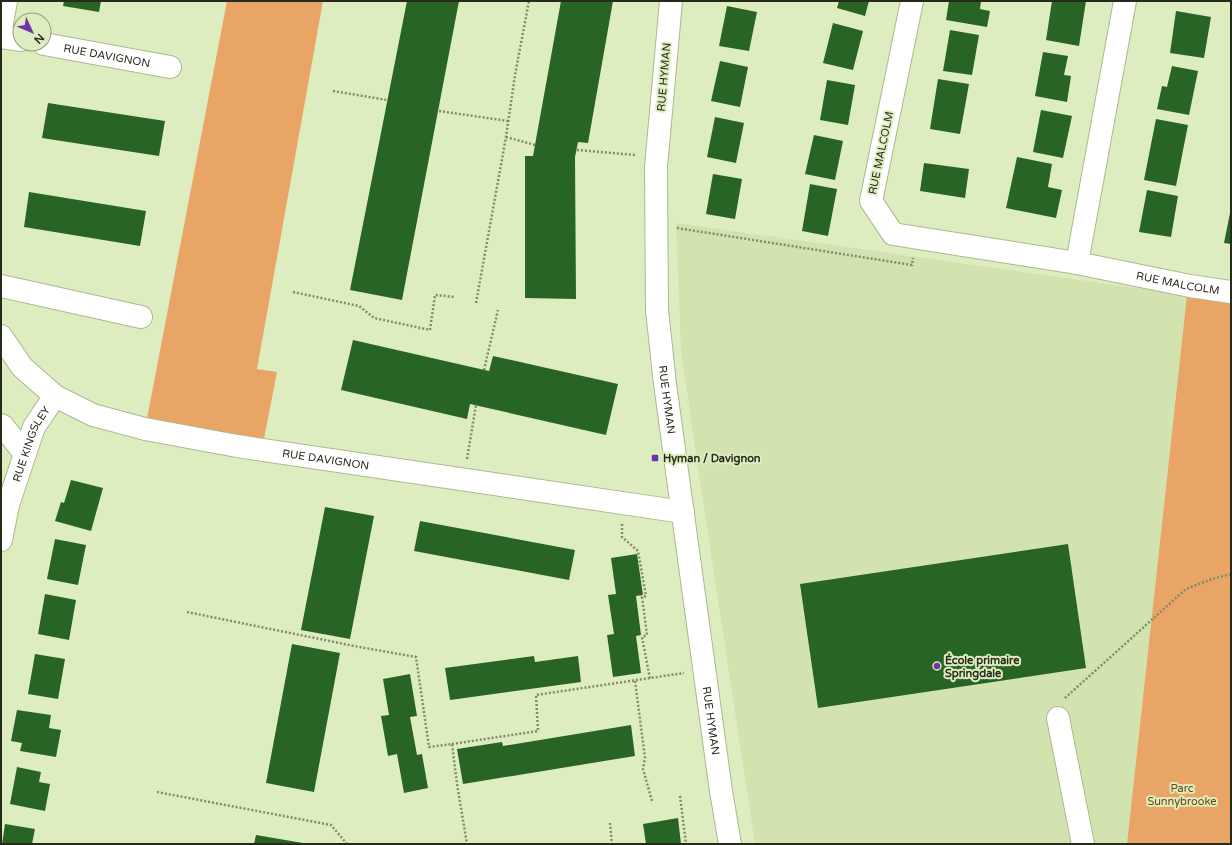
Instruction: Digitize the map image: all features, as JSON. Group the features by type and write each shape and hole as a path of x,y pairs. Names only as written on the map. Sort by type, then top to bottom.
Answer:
{"street":[{"path":"1,29 6,1"},
{"name":"RUE HYMAN","path":"670,1 658,156 657,310 721,790 730,844"},
{"name":"RUE MALCOLM","path":"912,1 871,201 893,234 1077,263 1190,286 1231,292"},
{"path":"1077,263 1125,1"},
{"path":"1,36 12,38"},
{"name":"RUE DAVIGNON","path":"52,45 170,67"},
{"path":"1,286 141,317"},
{"name":"RUE DAVIGNON","path":"1,336 22,367 55,396 94,415 145,429 237,446 262,448 683,512"},
{"name":"RUE KINGSLEY","path":"1,540 8,505 24,453 34,427 55,396"},
{"path":"1,425 24,453"},
{"path":"1059,710 1083,844"}],"path":[{"path":"476,303 529,1"},
{"path":"333,91 387,100"},
{"path":"439,111 508,121"},
{"path":"506,137 535,144"},
{"path":"577,150 658,156"},
{"path":"657,225 912,265 917,237"},
{"path":"293,292 359,306 374,318 430,330 434,294 455,297"},
{"path":"484,370 498,310"},
{"path":"464,479 476,405"},
{"path":"622,518 622,537 638,551 646,596 642,597 647,635 642,637 650,679"},
{"path":"1059,710 1186,589 1212,579 1231,574"},
{"path":"187,612 416,657 429,747 538,731 536,695 705,670"},
{"path":"635,681 645,758 644,769 652,801"},
{"path":"452,744 457,784 468,844"},
{"path":"157,792 331,825 347,844"},
{"path":"680,796 686,844"},
{"path":"610,823 612,844"}],"shaded area":[{"name":"École primaire Springdale","path":"676,223 1187,295 1127,844 755,844 681,350"}],"green space":[{"path":"227,1 323,1 257,369 277,372 262,449 145,429"},
{"name":"Parc Sunnybrooke","path":"1187,295 1231,304 1231,844 1127,844"}],"building":[{"path":"64,1 101,1 99,12 63,6"},
{"path":"407,1 459,1 402,300 350,290"},
{"path":"561,1 613,1 588,143 578,142 575,157 576,299 525,298 525,156 533,156"},
{"path":"839,1 869,1 865,16 837,8"},
{"path":"949,1 981,1 980,9 990,11 987,27 946,20"},
{"path":"1052,1 1086,1 1079,46 1046,40"},
{"path":"727,6 757,12 749,51 719,46"},
{"path":"1176,11 1211,17 1204,58 1170,53"},
{"path":"833,23 863,31 853,70 823,63"},
{"path":"950,30 979,35 972,75 943,71"},
{"path":"1043,52 1068,56 1064,75 1071,76 1067,102 1035,96"},
{"path":"720,61 748,67 740,107 711,101"},
{"path":"1172,66 1198,71 1189,115 1157,109 1162,86 1167,87"},
{"path":"938,79 969,84 960,134 930,129"},
{"path":"827,80 855,85 848,125 820,120"},
{"path":"48,103 165,121 159,156 42,138"},
{"path":"1041,110 1072,116 1063,158 1033,152"},
{"path":"715,117 744,123 736,163 707,157"},
{"path":"1156,119 1188,125 1176,186 1144,180"},
{"path":"814,135 843,141 835,180 805,174"},
{"path":"1017,157 1052,164 1048,187 1062,190 1056,218 1006,208"},
{"path":"924,163 969,169 965,198 920,191"},
{"path":"713,174 742,179 735,219 706,214"},
{"path":"810,184 837,189 828,236 802,231"},
{"path":"1147,190 1178,196 1171,237 1139,232"},
{"path":"29,192 146,211 140,246 24,227"},
{"path":"1231,213 1231,244 1224,243"},
{"path":"353,340 489,371 493,356 618,384 606,435 470,404 467,419 341,390"},
{"path":"71,480 103,488 91,531 55,521 61,502 64,503"},
{"path":"325,507 374,516 350,639 301,630"},
{"path":"420,521 575,550 569,580 414,551"},
{"path":"55,539 86,545 78,585 47,579"},
{"path":"1068,544 1086,668 818,708 800,584"},
{"path":"637,554 643,595 636,596 641,635 636,636 641,673 613,677 607,635 614,634 608,595 616,594 611,558"},
{"path":"45,594 76,600 69,640 38,634"},
{"path":"292,644 340,653 314,792 266,783"},
{"path":"35,654 65,659 58,699 28,694"},
{"path":"534,656 535,662 578,656 581,682 450,700 445,668"},
{"path":"410,674 417,716 410,717 417,755 422,754 428,788 404,793 397,754 388,756 381,716 389,715 383,679"},
{"path":"17,710 51,715 49,728 61,730 56,757 20,751 22,743 11,741"},
{"path":"631,725 635,756 463,784 457,749 502,742 503,746"},
{"path":"17,767 41,772 39,782 50,784 45,811 10,804"},
{"path":"678,818 681,844 646,844 643,824"},
{"path":"5,824 35,829 32,844 2,844"},
{"path":"256,835 303,843 303,844 254,844"}],"place":[{"name":"Hyman / Davignon","path":"655,458"},
{"name":"École primaire Springdale","path":"937,666"}]}
